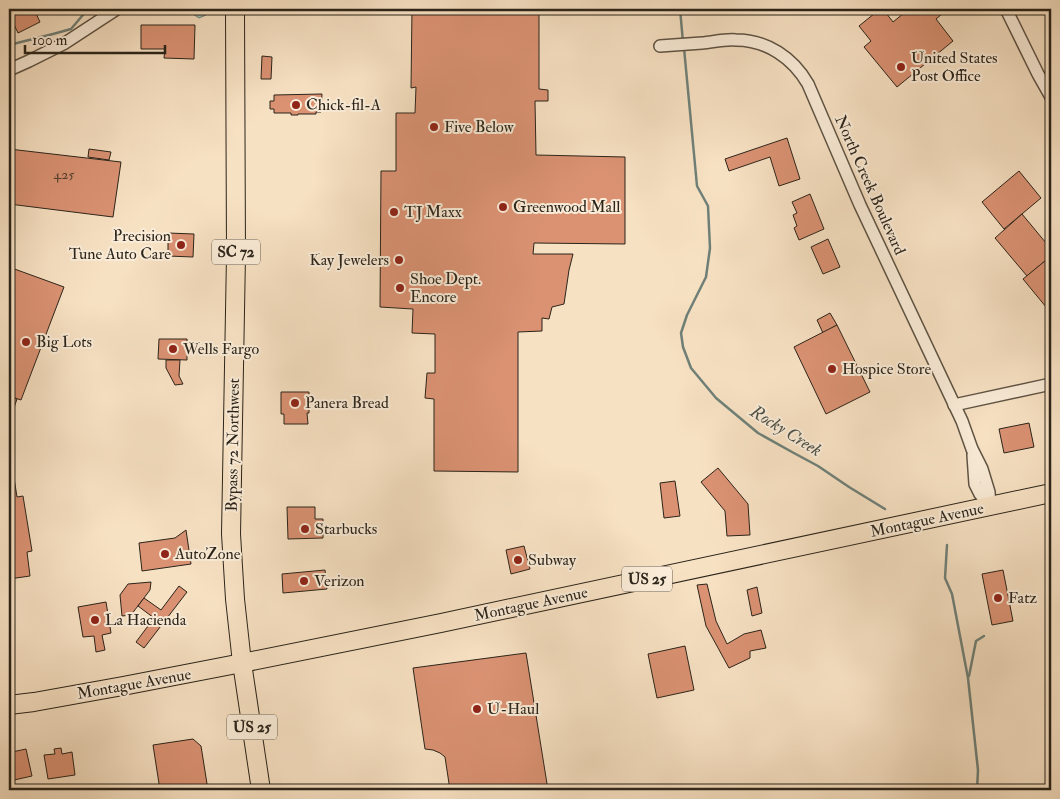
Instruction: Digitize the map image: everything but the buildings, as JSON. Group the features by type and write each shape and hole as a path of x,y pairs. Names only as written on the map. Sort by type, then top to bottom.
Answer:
{"main road":[{"name":"Bypass 72 Northwest","path":"235,9 236,254 231,534 235,599 242,663 261,790"},
{"name":"Montague Avenue","path":"9,705 195,673 1051,494"}],"street":[{"path":"9,70 65,43 117,9"},
{"path":"1006,9 1051,97"},
{"name":"North Creek Boulevard","path":"665,45 737,40 751,42 767,46 778,52 790,60 799,70 808,84 860,205 962,421 985,476 990,506"},
{"path":"954,405 1051,384"}],"water":[{"path":"194,9 208,10 206,15 199,18 193,14"}],"waterway":[{"path":"9,45 71,29 88,9"},
{"name":"Rocky Creek","path":"680,9 683,42"},
{"name":"Rocky Creek","path":"684,48 697,186 708,206 710,248 706,277 687,315 681,333 683,347 691,368 716,398 758,433 818,466 885,509"},
{"name":"Rocky Creek","path":"947,545 945,578 952,594 968,678 978,770 977,790"},
{"path":"969,676 976,641 984,636"}],"place":[{"name":"United States Post Office","path":"901,67"},
{"name":"Chick-fil-A","path":"296,105"},
{"name":"Five Below","path":"434,127"},
{"name":"Greenwood Mall","path":"503,207"},
{"name":"TJ Maxx","path":"394,212"},
{"name":"Precision Tune Auto Care","path":"181,245"},
{"name":"Kay Jewelers","path":"399,260"},
{"name":"Shoe Dept. Encore","path":"400,288"},
{"name":"Big Lots","path":"26,342"},
{"name":"Wells Fargo","path":"173,349"},
{"name":"Hospice Store","path":"832,369"},
{"name":"Panera Bread","path":"295,403"},
{"name":"Starbucks","path":"305,529"},
{"name":"AutoZone","path":"165,554"},
{"name":"Subway","path":"518,560"},
{"name":"Verizon","path":"304,581"},
{"name":"Fatz","path":"998,598"},
{"name":"La Hacienda","path":"95,620"},
{"name":"U-Haul","path":"477,709"}]}
